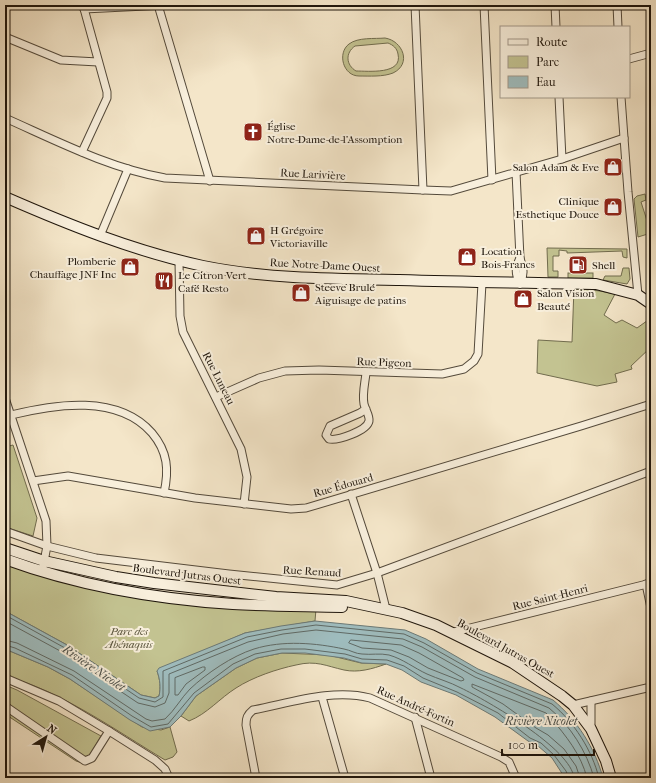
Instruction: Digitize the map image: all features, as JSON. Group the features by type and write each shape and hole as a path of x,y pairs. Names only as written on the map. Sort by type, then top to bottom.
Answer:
{"main road":[{"name":"Rue Notre-Dame Ouest","path":"5,197 100,236 179,261 229,270 301,277 520,284 596,284 638,295 651,304"},
{"name":"Boulevard Jutras Ouest","path":"5,548 44,561 154,583 276,597 346,601 370,607"},
{"name":"Boulevard Jutras Ouest","path":"5,559 42,572 111,589 185,600 234,604 370,607 386,609 419,618 454,632 535,676 573,705 591,729 606,761 611,778"}],"street":[{"path":"158,5 210,181"},
{"path":"82,152 107,98 107,92 84,7 166,5"},
{"path":"414,5 423,190"},
{"path":"484,5 492,180"},
{"path":"555,5 556,26"},
{"path":"617,5 618,26"},
{"path":"5,37 61,60 98,62"},
{"path":"630,59 651,53"},
{"path":"559,98 562,159"},
{"path":"621,98 638,295"},
{"name":"Rue Larivière","path":"5,118 82,152 128,169 165,178 451,191 562,159 624,138"},
{"path":"100,236 128,169"},
{"path":"516,172 520,258 524,277 520,284"},
{"name":"Rue Luneau","path":"179,261 180,316 183,332 216,397 244,458 247,477 244,504"},
{"name":"Rue Pigeon","path":"216,397 244,383 272,373 319,370 366,373 442,374 464,369 470,366 478,354 482,283"},
{"path":"366,373 364,398 370,419 366,427 334,440 329,439 326,435 330,426 360,414 366,409"},
{"path":"5,398 46,521 47,546 42,572"},
{"name":"Rue Édouard","path":"33,481 68,476 164,493 244,504 298,508 574,429 651,404"},
{"path":"11,415 44,407 64,405 110,409 131,416 145,426 163,448 167,464 168,478 164,493"},
{"name":"Rue Renaud","path":"5,531 47,546 104,559 328,585 348,583 377,573 651,471"},
{"path":"351,494 377,573 386,609"},
{"path":"648,584 651,608"},
{"name":"Rue Saint-Henri","path":"454,632 648,584"},
{"path":"5,678 59,701 109,731 155,760 165,769 169,778"},
{"path":"573,705 651,687"},
{"name":"Rue André-Fortin","path":"256,778 246,718 253,710 322,697 349,694 361,695 370,698 415,717 505,759 512,767 516,778"},
{"path":"322,697 345,778"},
{"name":"Boulevard Jutras Ouest","path":"591,701 591,729"},
{"path":"5,706 85,761 92,758 109,731"},
{"path":"415,717 431,778"}],"green space":[{"path":"385,38 397,43 403,53 404,59 399,69 393,73 376,76 359,76 353,75 349,72 344,63 343,53 349,44 362,39","holes":["388,43 397,50 398,61 395,66 390,69 376,71 356,71 350,66 348,55 355,46"]},
{"path":"645,194 646,200 641,202 651,233 638,237 634,199 637,196"},
{"path":"547,248 627,249 627,258 623,257 622,251 567,253 567,251 559,250 559,256 553,256 553,271 558,271 558,277 548,277"},
{"path":"623,268 629,268 630,279 627,284 603,280 605,276 621,276"},
{"path":"568,273 593,273 593,278 568,278"},
{"path":"574,288 615,294 604,315 616,323 622,320 637,328 651,318 651,347 631,366 632,369 615,374 617,382 597,386 537,373 538,340 572,342"},
{"path":"13,445 37,518 33,536 5,527 5,447"},
{"name":"Parc des Abénaquis","path":"5,563 101,591 316,609 315,621 245,633 157,671 160,690 159,696 155,698 141,695 67,645 5,611"},
{"path":"5,649 48,667 70,679 142,727 161,730 170,727 177,752 173,757 165,760 67,701 47,691 5,676"},
{"path":"282,653 328,655 361,663 386,664 370,669 354,671 309,663 273,671 243,684 196,718 189,721 181,716 196,696 236,668 257,658"},
{"path":"5,685 17,690 101,736 87,760 82,763 76,761 5,714"}],"water":[{"name":"Rivière Nicolet","path":"5,611 67,645 141,695 155,698 159,696 160,693 160,684 157,671 159,668 245,633 315,621 405,630 426,639 478,669 553,700 570,716 584,735 600,767 603,778 565,778 552,758 538,746 528,741 495,717 456,695 421,682 402,670 386,664 362,663 344,658 305,653 282,653 257,658 236,668 196,696 181,716 170,727 150,731 130,720 70,679 48,667 5,649"}],"place":[{"name":"Église Notre-Dame-de-l'Assomption","path":"253,132"},
{"name":"Salon Adam & Eve","path":"613,167"},
{"name":"Clinique Esthetique Douce","path":"613,207"},
{"name":"H Grégoire Victoriaville","path":"256,236"},
{"name":"Location Bois-Francs","path":"467,257"},
{"name":"Shell","path":"578,265"},
{"name":"Plomberie Chauffage JNF Inc","path":"130,267"},
{"name":"Le Citron Vert Café Resto","path":"164,281"},
{"name":"Steeve Brulé Aiguisage de patins","path":"301,293"},
{"name":"Salon Vision Beauté","path":"523,299"}]}
